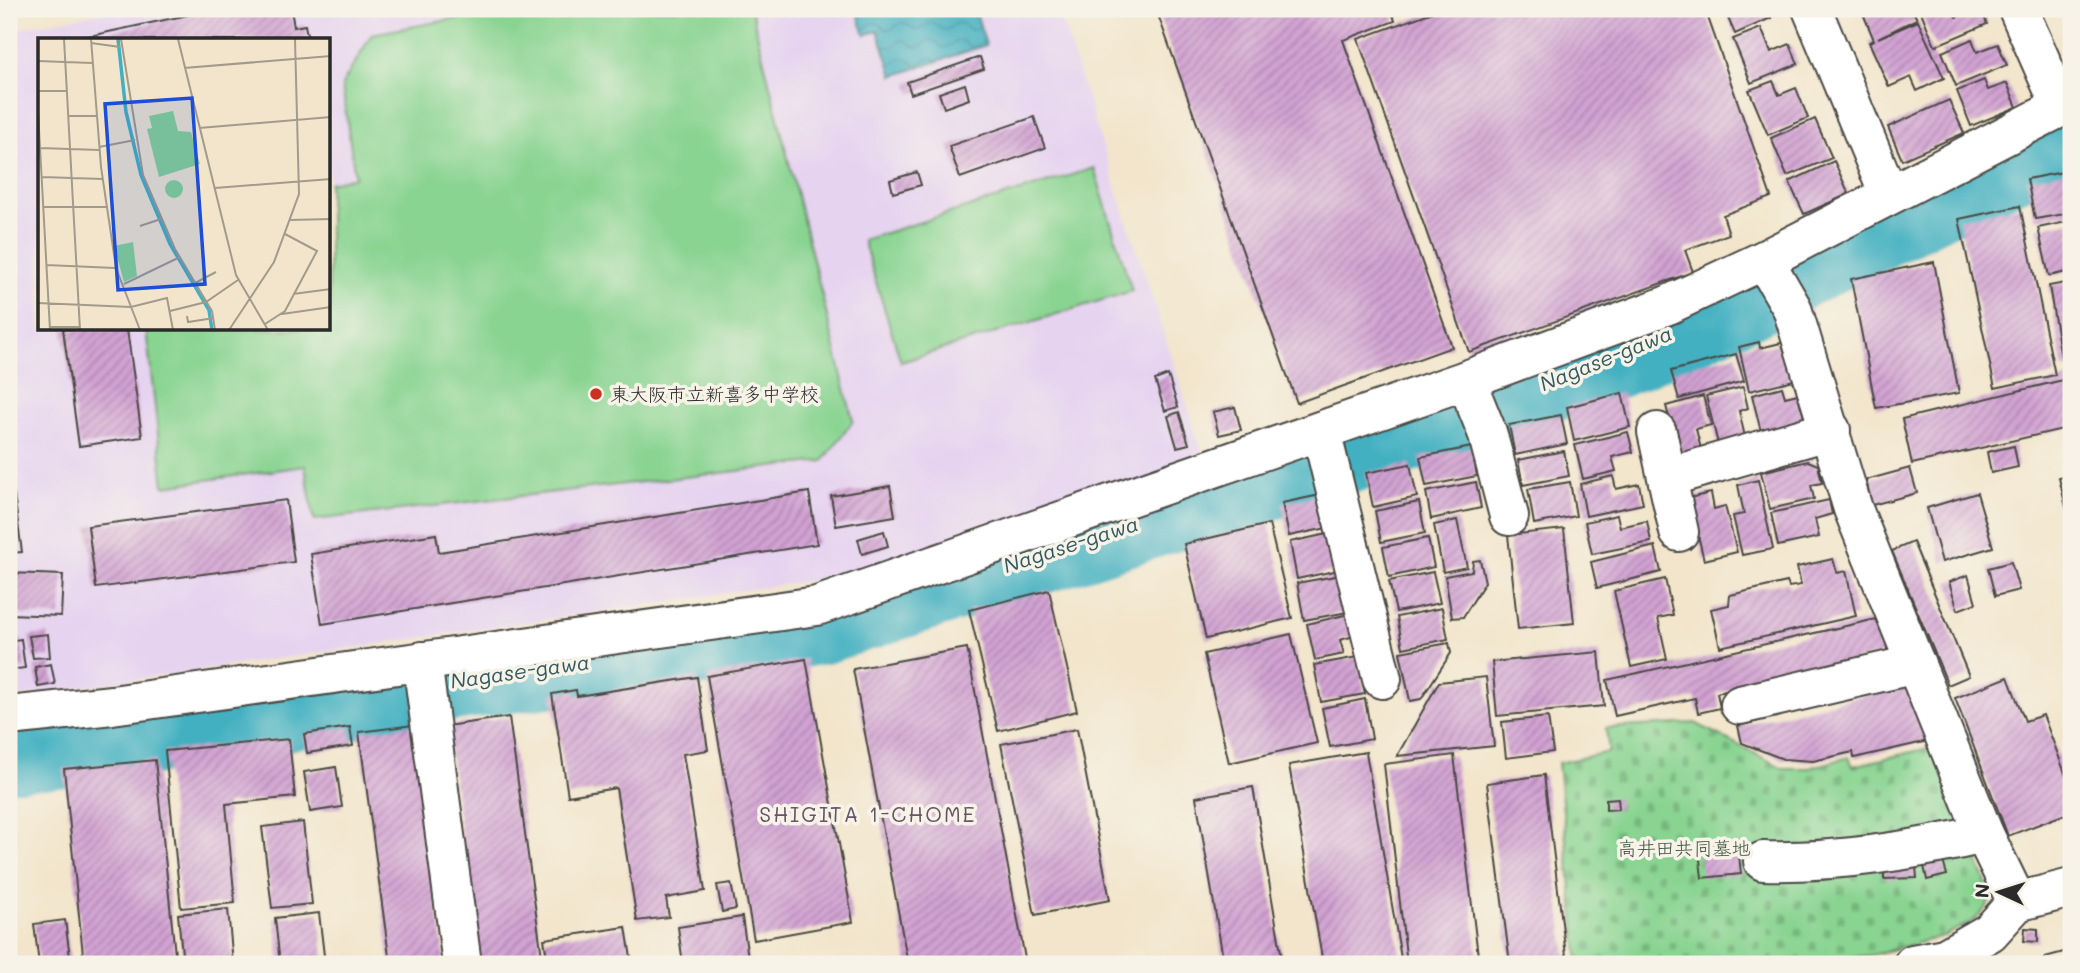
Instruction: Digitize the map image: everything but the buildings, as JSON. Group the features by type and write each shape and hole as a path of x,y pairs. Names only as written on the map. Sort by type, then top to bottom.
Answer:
{"street":[{"path":"1812,9 1889,195"},
{"path":"9,716 112,705 817,606 1327,455 1475,405 1668,305 1768,267 1889,195 2066,104 2018,9"},
{"path":"1768,267 1792,308 1853,509 1984,834 2017,902"},
{"path":"1475,405 1509,516"},
{"path":"1668,477 1831,430"},
{"path":"1657,432 1679,532"},
{"path":"1327,455 1382,678"},
{"path":"422,661 462,964"},
{"path":"1741,705 1916,664"},
{"path":"1763,861 1799,862 1863,856 1927,848 1984,834"},
{"path":"1913,964 1945,958 1990,932 2017,902 2071,888"}],"shaded area":[{"name":"東大阪市立新喜多中学校","path":"122,9 1058,9 1205,460 835,577 9,698 9,30"}],"green space":[{"path":"508,9 751,9 853,421 823,461 314,520 305,466 164,486 146,331 331,331 331,183 355,177 342,85 372,34"},
{"path":"1094,168 1132,291 901,362 863,240"},
{"name":"高井田共同墓地","path":"1695,723 1783,768 1810,768 1849,757 1853,766 1933,747 1991,896 1987,907 1975,920 1944,936 1872,955 1790,964 1579,964 1558,763 1609,752 1606,728"}],"water":[{"path":"856,9 975,9 986,45 893,76 878,31 865,35"}],"waterway":[{"name":"Nagase-gawa","path":"9,752 101,745 443,683 706,646 821,625 1310,468 1611,361 1749,299 1795,272 2071,133"}],"place":[{"name":"東大阪市立新喜多中学校","path":"596,394"}],"district":[{"name":"SHIGITA 1-CHOME","path":"868,815"}]}
